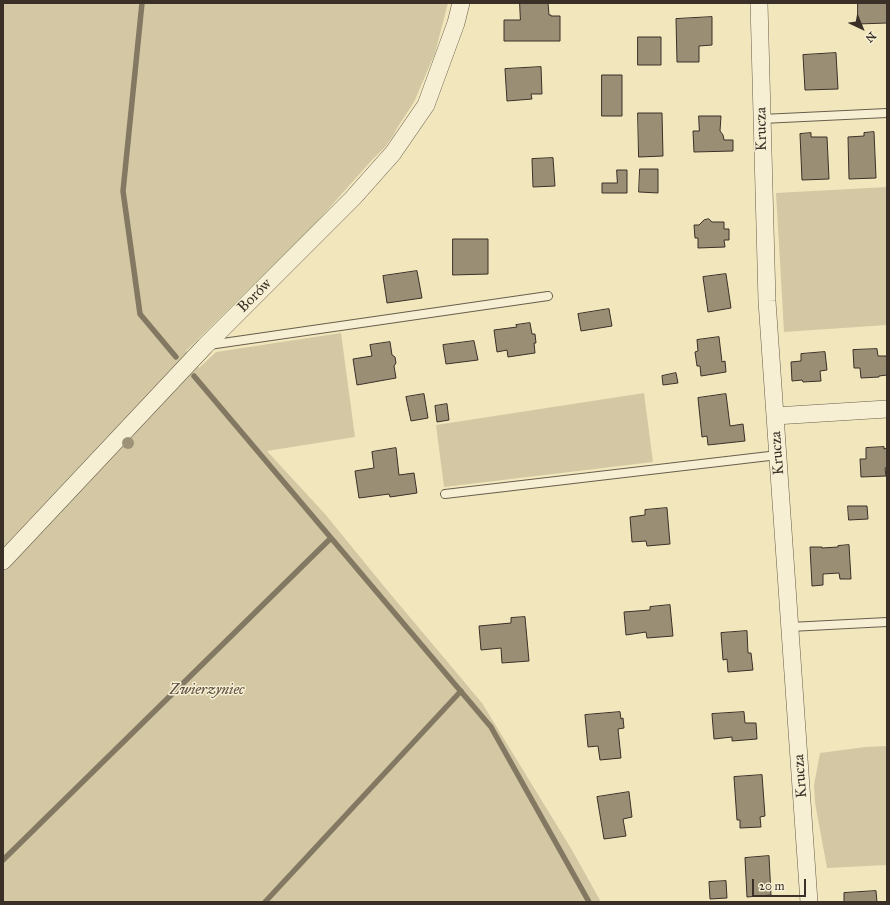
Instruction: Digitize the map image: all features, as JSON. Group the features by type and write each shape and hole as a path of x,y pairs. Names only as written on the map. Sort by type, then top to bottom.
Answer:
{"street":[{"name":"Borów","path":"3,561 205,346 353,198 393,153 426,105 456,23 461,3"},
{"name":"Krucza","path":"759,3 767,301 809,902"},
{"path":"775,416 887,409"}],"lane":[{"path":"762,119 887,113"},
{"path":"205,346 548,296"},
{"path":"445,494 778,454"},
{"path":"790,627 887,622"}],"green space":[{"name":"Zwierzyniec","path":"3,3 448,3 435,53 414,102 385,147 315,224 186,351 199,368 216,352 341,333 355,437 267,451 325,514 482,703 572,850 601,902 3,902"},
{"path":"887,187 887,325 784,332 776,193"},
{"path":"644,393 653,462 444,487 436,425"},
{"path":"887,746 887,865 827,868 815,803 814,785 820,753 865,747"}],"building":[{"path":"520,3 548,3 549,15 560,16 560,41 504,41 504,20 520,20"},
{"path":"858,3 887,3 887,23 858,24"},
{"path":"712,17 712,45 699,46 699,62 677,62 676,19"},
{"path":"638,37 661,37 661,65 638,65"},
{"path":"836,53 838,89 805,90 803,55"},
{"path":"541,67 542,94 531,94 532,99 507,101 505,69"},
{"path":"602,75 622,75 622,116 602,116"},
{"path":"638,113 662,113 663,156 639,157"},
{"path":"699,116 721,116 720,131 724,140 733,140 733,151 694,152 693,131 699,131"},
{"path":"874,132 876,178 849,179 848,137 864,136 864,133"},
{"path":"811,133 811,137 827,137 829,179 802,180 800,134"},
{"path":"553,158 555,186 533,187 532,159"},
{"path":"640,169 658,169 658,193 639,192"},
{"path":"617,170 627,170 627,193 602,193 602,183 617,183"},
{"path":"709,219 712,222 724,222 724,229 729,229 729,240 724,240 725,247 698,248 698,238 695,238 694,225 699,225 704,220"},
{"path":"453,239 488,239 488,274 453,275"},
{"path":"417,271 422,298 387,303 383,276"},
{"path":"726,274 731,308 708,312 703,277"},
{"path":"609,309 612,326 581,331 578,314"},
{"path":"530,323 532,334 535,334 535,353 508,357 507,350 497,352 494,330 517,327 516,325"},
{"path":"719,337 722,362 725,361 726,372 701,376 700,366 697,366 695,352 698,351 697,340"},
{"path":"474,341 478,360 446,364 443,345"},
{"path":"390,342 392,355 395,357 396,363 394,366 396,378 357,385 353,359 372,356 370,345"},
{"path":"877,349 878,356 887,356 887,375 861,378 860,368 854,368 853,350"},
{"path":"825,352 827,370 820,371 821,381 792,381 791,362 801,361 801,354"},
{"path":"676,373 678,383 663,385 662,376"},
{"path":"424,394 428,418 411,421 406,397"},
{"path":"726,394 730,426 743,424 745,441 708,445 707,436 702,437 698,398"},
{"path":"447,404 449,420 437,422 435,406"},
{"path":"884,447 884,449 887,448 887,468 885,468 886,476 861,477 860,459 866,459 866,448"},
{"path":"396,448 399,475 414,473 417,493 390,497 389,494 359,498 355,471 374,468 372,452"},
{"path":"848,506 867,506 868,519 849,520"},
{"path":"667,508 670,544 647,546 646,541 632,542 630,517 645,515 645,510"},
{"path":"849,545 851,579 840,579 839,573 823,574 823,585 812,586 810,547 822,548"},
{"path":"670,605 673,636 647,638 646,632 626,635 624,612 650,610 650,607"},
{"path":"525,617 529,661 502,663 501,648 481,650 479,626 511,623 511,618"},
{"path":"747,631 748,653 751,653 753,670 728,672 727,659 723,660 721,633"},
{"path":"620,712 621,719 623,718 624,728 618,729 621,758 600,760 598,746 588,747 585,715"},
{"path":"744,712 745,723 756,723 757,739 732,741 732,737 714,739 712,714"},
{"path":"762,775 765,816 760,817 761,827 740,828 740,820 737,820 734,777"},
{"path":"629,792 632,817 623,819 626,836 604,839 597,797"},
{"path":"769,856 771,895 747,897 745,858"},
{"path":"726,881 727,898 710,899 709,882"},
{"path":"876,891 877,902 844,902 844,893"}],"waterway":[{"path":"142,3 123,191 140,314 176,357"},
{"path":"194,376 491,727 589,902"},
{"path":"3,860 331,538"},
{"path":"265,902 461,691"}]}
